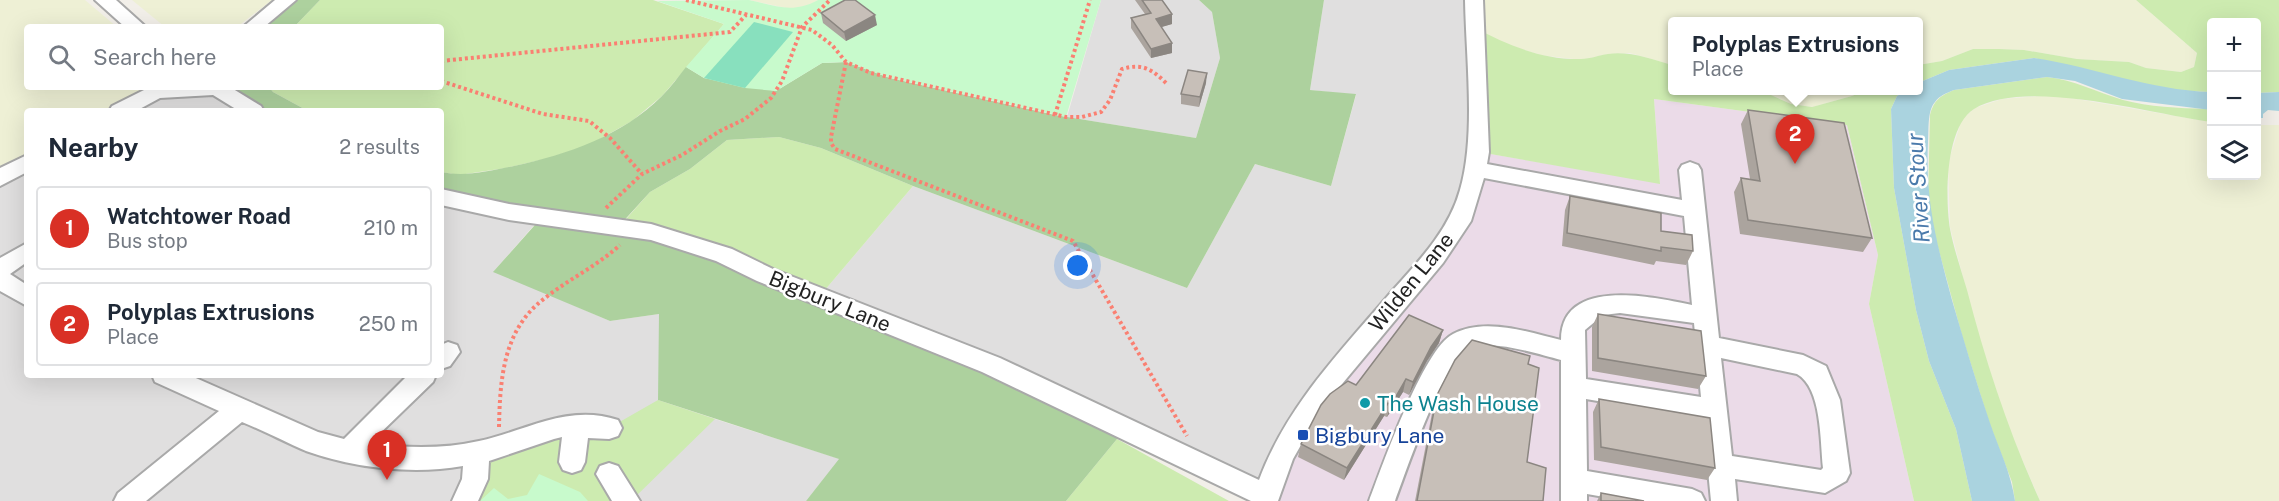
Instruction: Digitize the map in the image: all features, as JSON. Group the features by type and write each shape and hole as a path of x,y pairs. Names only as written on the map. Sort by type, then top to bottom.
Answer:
{"street":[{"path":"104,0 133,24"},
{"path":"256,24 287,0"},
{"name":"Wilden Lane","path":"1265,498 1281,456 1313,401 1447,241 1463,212 1476,169 1479,126 1474,0"},
{"path":"125,108 161,90"},
{"path":"220,90 249,108"},
{"path":"0,177 24,164"},
{"path":"1476,169 1694,210"},
{"path":"1690,170 1724,501"},
{"name":"Bigbury Lane","path":"444,198 509,212 635,229 681,239 991,365 1204,465 1265,498"},
{"path":"0,269 24,253"},
{"path":"0,279 24,295"},
{"path":"1692,501 1574,490 1573,329 1581,317 1597,307 1619,303 1705,316"},
{"path":"1382,501 1426,393 1440,364 1454,345 1477,337 1512,340 1573,352"},
{"path":"1708,345 1803,365 1817,373 1828,400 1837,473 1825,482 1721,465"},
{"path":"171,378 313,442 348,452 419,457 488,450 556,427 609,428"},
{"path":"348,452 362,435 421,378"},
{"path":"1573,387 1715,410"},
{"path":"127,501 240,409"},
{"path":"572,462 576,428"},
{"path":"465,501 488,450"},
{"path":"609,474 627,501"}],"path":[{"path":"686,0 802,27 821,36 846,62 854,67 890,78 1055,115 1081,118 1101,113 1110,103 1122,69 1128,67 1140,64 1151,68 1166,83"},
{"path":"595,223 610,202 642,174 682,155 720,131 745,120 771,98 782,81 802,27 830,0"},
{"path":"1055,115 1090,0"},
{"path":"444,61 730,32 747,14"},
{"path":"846,62 831,137 831,143 835,149 1073,241 1204,465"},
{"path":"444,82 543,114 589,121 610,138 642,174"},
{"path":"488,450 508,346 514,332 534,306 596,267 635,229"}],"shaded area":[{"path":"1101,0 1199,0 1212,12 1220,58 1196,138 1067,117"},
{"path":"1324,0 1474,0 1471,191 1265,495 819,297 913,186 1187,288 1255,164 1331,186 1356,95 1310,90"},
{"path":"160,90 220,90 249,108 125,108"},
{"path":"1654,99 1847,125 1878,255 1869,304 1914,501 1265,501 1272,474 1435,257 1479,152 1660,183"},
{"path":"24,164 24,378 444,378 444,198 542,216 494,271 610,321 659,314 659,401 840,459 806,501 0,501 0,178"}],"green space":[{"path":"0,0 85,0 113,24 24,24 24,90 148,90 114,108 24,108 24,159 0,174"},
{"path":"132,0 272,0 241,24 161,24"},
{"path":"290,0 320,0 297,24 258,24"},
{"path":"320,0 653,0 724,24 662,96 632,121 589,145 549,158 506,168 459,175 444,172 444,108 302,108 271,90 444,90 444,24 297,24"},
{"path":"749,0 818,0 805,7 791,9"},
{"path":"749,0 792,8 818,0 1101,0 1066,117 890,78 846,62 822,63 776,91 745,88 704,78 686,67 724,24 657,1"},
{"path":"1199,0 1324,0 1310,90 1356,94 1331,186 1255,164 1187,288 913,186 821,148 779,137 727,140 690,169 650,192 619,226 651,232 1122,426 1117,439 1066,501 806,501 839,459 658,400 659,314 610,321 493,272 542,217 444,198 444,172 468,174 514,166 554,156 612,133 646,110 665,93 686,67 704,78 776,91 822,63 846,62 890,78 1055,115 1196,138 1220,58 1212,12"},
{"path":"1474,0 2136,0 2197,53 2194,67 2181,72 2146,68 2129,62 2077,59 2024,50 1999,49 1973,49 1942,61 1923,64 1923,17 1668,17 1668,64 1630,53 1608,54 1582,60 1540,55 1503,43 1474,27"},
{"path":"2136,0 2279,0 2279,92 2261,93 2261,18 2207,18 2207,92 2181,91 2142,84 2034,58 1949,70 1923,81 1923,64 1942,61 1973,49 2024,50 2077,59 2129,62 2146,68 2181,72 2194,67 2197,53"},
{"path":"754,22 793,32 745,88 704,78"},
{"path":"1474,27 1525,50 1552,57 1581,59 1608,54 1624,54 1668,64 1668,95 1771,95 1791,104 1812,107 1854,95 1899,95 1891,109 1894,188 1916,310 1929,361 1956,429 1972,501 1914,501 1869,304 1878,255 1847,125 1654,99 1660,184 1479,152"},
{"path":"2047,77 2076,83 2133,102 2164,107 2207,109 2207,121 2090,100 2024,96 1996,100 1974,109 1964,118 1957,131 1949,164 1950,229 1999,397 2040,501 2015,501 2012,482 1990,425 1963,339 1933,229 1928,200 1930,115 1938,99 1954,90"},
{"path":"220,90 271,90 302,108 249,108"},
{"path":"1771,95 1854,95 1812,107 1791,104"},
{"path":"2053,95 2207,121 2207,180 2261,180 2261,125 2279,125 2279,501 2040,501 2007,424 1977,331 1950,227 1948,163 1962,119 1975,108 2002,99"},
{"path":"779,137 821,148 913,186 819,297 619,227 650,192 690,169 727,140"},
{"path":"658,400 715,419 631,501 465,501 476,453 609,428"},
{"path":"1117,439 1229,501 1066,501"},
{"path":"539,474 580,492 588,501 480,501 494,488 508,499 527,495"}],"water":[{"name":"River Stour","path":"2034,58 2143,83 2207,92 2207,110 2122,99 2075,81 2047,77 1954,90 1941,96 1932,106 1929,121 1928,184 1937,241 1952,300 1990,423 2008,471 2015,501 1972,501 1956,429 1929,361 1916,310 1894,188 1891,109 1899,95 1923,95 1923,81 1949,70"},
{"path":"2279,92 2279,111 2268,110 2261,118 2261,93"}],"building":[{"path":"845,0 855,0 875,15 844,32 821,13"},
{"path":"1142,0 1162,0 1172,14 1156,19 1172,43 1151,49 1131,18 1151,13"},
{"path":"1188,70 1207,73 1200,97 1181,94"},
{"path":"1748,110 1844,123 1872,238 1748,220 1741,178 1760,181"},
{"path":"1570,196 1661,213 1661,231 1692,235 1693,251 1661,247 1661,251 1567,233"},
{"path":"1598,314 1701,331 1706,376 1598,358"},
{"name":"The Wash House","path":"1409,315 1443,330 1431,347 1413,382 1406,379 1391,405 1388,403 1347,468 1301,444 1321,405 1330,394 1348,381 1356,385"},
{"path":"1472,340 1530,356 1528,364 1539,368 1527,462 1546,468 1543,501 1417,501 1437,395 1455,360"},
{"path":"1599,399 1710,418 1715,468 1601,447"},
{"path":"1601,493 1644,501 1601,501"}],"place":[{"name":"Polyplas Extrusions","path":"1795,164"},
{"name":"The Wash House","path":"1365,403"},
{"name":"Bigbury Lane","path":"1303,435"},
{"name":"Watchtower Road","path":"387,480"}]}
